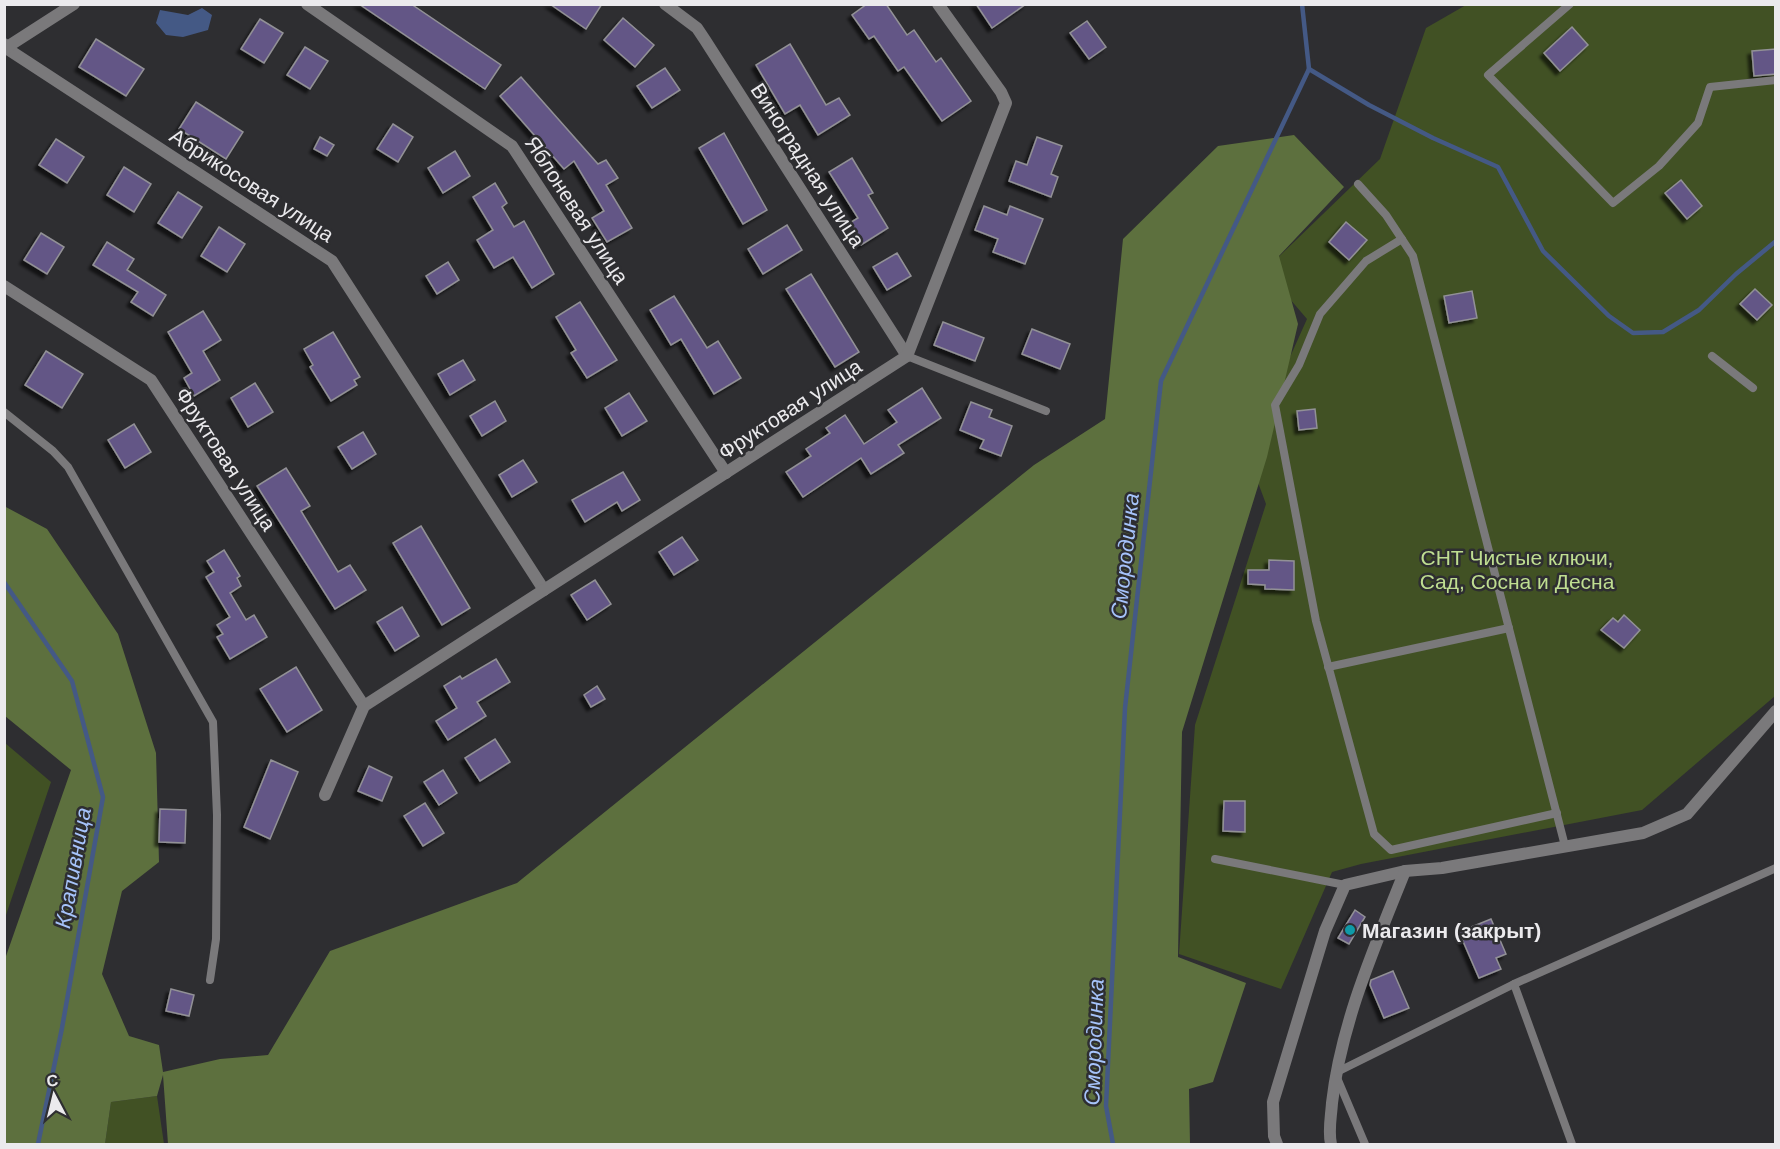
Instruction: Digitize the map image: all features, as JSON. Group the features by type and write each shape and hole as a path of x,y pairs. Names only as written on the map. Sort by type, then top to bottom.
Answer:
{"street":[{"path":"5,47 74,4"},
{"name":"Яблоневая улица","path":"307,4 512,146 726,473"},
{"name":"Виноградная улица","path":"665,4 697,28 907,356"},
{"path":"907,356 1006,103 938,4"},
{"name":"Абрикосовая улица","path":"5,47 332,261 544,590"},
{"name":"Фруктовая улица","path":"4,286 151,380 364,706 907,356"},
{"path":"325,795 364,706"},
{"path":"1276,1144 1273,1102 1325,931 1346,885 1405,871 1442,868 1643,833 1688,814 1776,711"},
{"path":"1332,1144 1329,1133 1335,1073 1366,970 1405,871"}],"lane":[{"path":"1570,4 1488,75 1613,203 1659,166 1698,123 1710,87 1776,80"},
{"path":"1358,184 1386,215 1413,256 1565,846"},
{"path":"1402,239 1366,261 1320,314 1299,365 1275,405 1316,621 1328,667 1374,834 1391,850 1557,813"},
{"path":"907,356 1046,411"},
{"path":"1712,356 1753,388"},
{"path":"4,412 53,451 68,467 213,722 217,815 216,928 210,980"},
{"path":"1328,667 1509,628"},
{"path":"1215,859 1346,885"},
{"path":"1365,1144 1335,1073 1514,984 1776,868"},
{"path":"1514,984 1572,1144"}],"green space":[{"name":"СНТ Чистые ключи, Сад, Сосна и Десна","path":"1466,5 1775,5 1775,696 1642,810 1361,864 1332,872 1281,989 1179,954 1195,725 1266,504 1247,453 1307,319 1265,270 1380,159 1426,28"},
{"path":"1294,135 1344,187 1279,256 1298,324 1267,457 1182,732 1178,957 1246,983 1213,1082 1189,1089 1190,1144 168,1144 163,1075 157,1096 111,1102 105,1144 5,1144 5,959 71,770 5,716 4,506 47,529 118,634 156,753 159,862 122,891 102,974 129,1036 159,1045 163,1072 220,1059 268,1055 330,951 517,883 1034,465 1105,419 1123,239 1218,146"},
{"path":"5,743 51,782 5,918"},
{"path":"157,1096 164,1144 105,1144 111,1102"}],"water":[{"path":"202,8 212,15 208,30 183,37 166,35 156,23 160,10 188,15"}],"building":[{"path":"359,4 411,4 501,65 485,89"},
{"path":"550,4 602,4 586,29"},
{"path":"867,4 886,4 907,35 914,30 936,62 941,58 971,101 942,121 904,67 898,71 874,36 869,39 852,15"},
{"path":"976,4 1026,4 992,28"},
{"path":"623,18 654,45 635,67 604,40"},
{"path":"260,19 283,33 264,63 241,49"},
{"path":"1087,21 1106,47 1089,59 1070,33"},
{"path":"1572,27 1588,45 1560,71 1544,53"},
{"path":"96,39 144,69 126,96 79,67"},
{"path":"790,44 826,105 839,98 850,115 818,135 800,105 785,114 756,65"},
{"path":"305,47 328,61 310,89 287,75"},
{"path":"1776,49 1776,74 1754,76 1752,51"},
{"path":"665,68 680,90 652,108 637,86"},
{"path":"521,77 598,164 606,160 618,178 606,185 632,228 607,242 592,218 604,211 574,161 564,169 500,96"},
{"path":"196,102 243,132 226,159 179,129"},
{"path":"393,124 413,137 398,162 377,149"},
{"path":"724,133 767,210 743,224 699,148"},
{"path":"320,137 334,145 327,156 314,149"},
{"path":"1037,137 1062,146 1051,174 1058,177 1051,197 1009,181 1016,161 1027,165"},
{"path":"56,139 84,157 67,183 39,165"},
{"path":"455,151 470,176 443,193 428,168"},
{"path":"852,158 873,193 868,195 888,228 861,245 848,224 858,218 829,172"},
{"path":"124,167 151,184 134,212 107,195"},
{"path":"1681,180 1702,206 1687,219 1665,193"},
{"path":"495,183 507,203 502,207 514,227 524,221 554,274 532,288 513,257 494,268 477,240 493,230 473,197"},
{"path":"178,192 202,207 182,238 158,223"},
{"path":"984,206 1007,215 1010,206 1043,219 1025,264 993,252 998,239 975,230"},
{"path":"1346,222 1367,240 1349,260 1329,242"},
{"path":"787,225 802,250 763,274 748,249"},
{"path":"219,227 245,244 227,272 201,256"},
{"path":"41,233 64,247 47,274 24,260"},
{"path":"107,242 134,259 127,270 166,295 153,316 131,302 138,292 93,265"},
{"path":"897,253 911,276 887,290 873,267"},
{"path":"448,262 459,280 437,294 426,276"},
{"path":"811,274 859,352 835,367 786,289"},
{"path":"1755,289 1772,305 1757,320 1740,304"},
{"path":"1472,291 1477,318 1449,323 1444,296"},
{"path":"674,296 707,348 718,341 741,378 714,394 681,339 671,345 650,310"},
{"path":"580,302 617,360 587,378 571,353 576,350 556,317"},
{"path":"203,311 221,340 203,351 220,380 194,396 184,378 192,373 168,332"},
{"path":"943,322 984,338 975,361 934,345"},
{"path":"1032,329 1070,344 1060,369 1022,354"},
{"path":"333,332 360,377 354,380 357,385 331,401 310,367 313,365 304,349"},
{"path":"46,351 83,374 62,408 25,385"},
{"path":"463,360 475,380 450,395 438,374"},
{"path":"255,383 273,412 248,427 231,398"},
{"path":"922,388 941,418 898,445 904,453 871,474 861,458 803,497 786,472 811,456 806,449 830,433 826,428 845,415 864,444 897,422 888,410"},
{"path":"629,393 647,421 622,436 605,408"},
{"path":"495,401 506,421 482,436 470,416"},
{"path":"971,402 992,410 989,417 1012,426 1001,456 980,448 984,440 960,430"},
{"path":"1315,409 1317,428 1299,430 1297,411"},
{"path":"134,424 151,452 125,468 108,440"},
{"path":"363,432 376,454 352,469 338,447"},
{"path":"523,460 537,482 512,497 499,475"},
{"path":"286,468 310,506 301,511 338,572 350,565 366,590 335,609 257,486"},
{"path":"623,472 640,500 622,511 617,502 585,522 572,500"},
{"path":"421,526 470,608 442,625 393,543"},
{"path":"682,537 698,560 674,575 659,552"},
{"path":"224,550 240,576 237,578 241,586 230,593 246,620 254,615 267,637 230,659 217,637 223,634 217,625 230,617 206,577 214,572 207,561"},
{"path":"1269,560 1294,561 1294,590 1265,589 1265,585 1248,584 1248,570 1269,570"},
{"path":"595,580 611,604 587,620 571,595"},
{"path":"402,607 419,636 395,651 377,622"},
{"path":"1624,615 1640,630 1624,648 1601,630 1613,618 1618,622"},
{"path":"496,659 510,682 477,702 486,716 448,740 436,721 457,708 444,686 460,676 462,679"},
{"path":"296,667 322,710 287,732 260,689"},
{"path":"597,686 605,699 591,707 584,695"},
{"path":"495,739 510,762 480,781 465,758"},
{"path":"271,760 298,772 270,839 244,827"},
{"path":"369,766 392,777 382,801 358,791"},
{"path":"443,770 457,793 439,805 424,782"},
{"path":"1224,801 1245,801 1245,832 1223,831"},
{"path":"425,803 444,833 423,846 404,816"},
{"path":"160,809 186,810 185,843 159,842"},
{"name":"Магазин (закрыт)","path":"1355,910 1365,917 1349,944 1338,938"},
{"path":"1491,919 1506,954 1496,958 1501,969 1479,978 1459,932"},
{"path":"1393,971 1409,1008 1384,1018 1370,985 1371,980"},
{"path":"171,989 194,995 189,1016 166,1011"}],"waterway":[{"name":"Смородинка","path":"1113,1144 1106,1106 1125,708 1161,381 1309,69 1302,4"},
{"path":"1309,69 1369,105 1433,138 1498,167 1543,251 1609,316 1633,333 1663,332 1699,310 1736,274 1776,241"},
{"name":"Крапивница","path":"4,582 72,681 103,797 62,1028 38,1144"}],"place":[{"name":"Магазин (закрыт)","path":"1350,930"}]}
